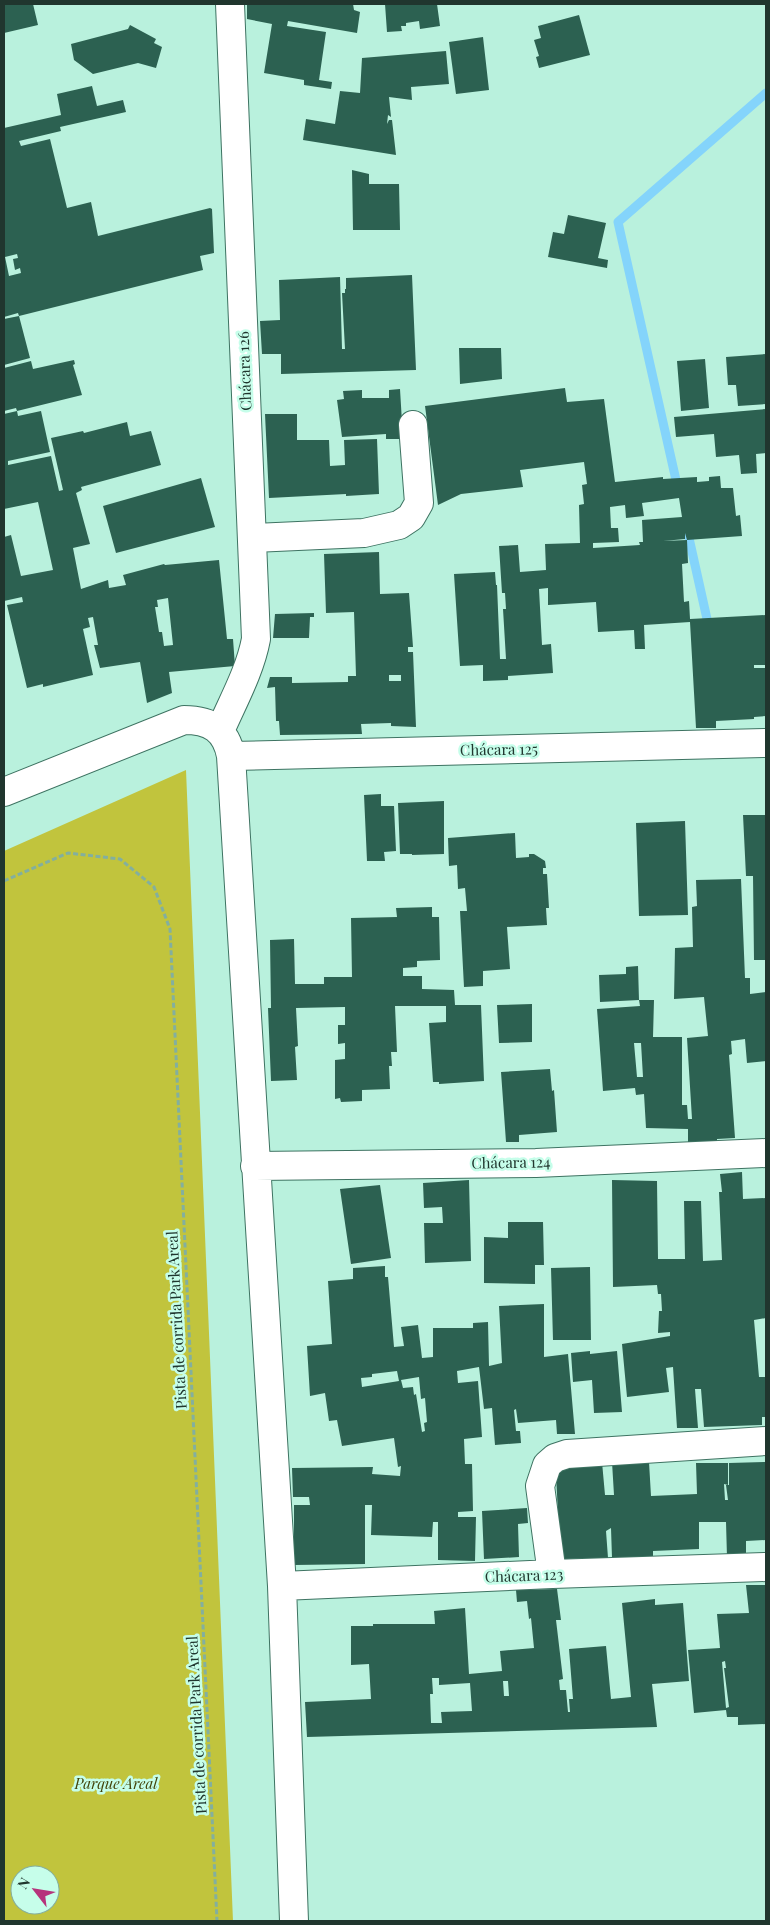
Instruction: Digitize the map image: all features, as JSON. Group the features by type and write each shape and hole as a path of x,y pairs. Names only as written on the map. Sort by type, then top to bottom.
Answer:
{"street":[{"name":"Chácara 126","path":"220,732 248,670 256,639 230,4"},
{"path":"252,538 364,534 399,525 411,517 419,503 413,424"},
{"path":"4,792 184,720 198,720 210,724 228,742 231,756 282,1586 294,1921"},
{"name":"Chácara 125","path":"231,756 766,744"},
{"name":"Chácara 124","path":"255,1166 536,1163 766,1153"},
{"path":"552,1574 540,1486 547,1465 555,1458 567,1454 766,1441"},
{"name":"Chácara 123","path":"282,1586 552,1574 766,1568"}],"path":[{"name":"Pista de corrida Park Areal","path":"4,881 68,853 120,858 154,887 170,929 217,1921"}],"green space":[{"name":"Parque Areal","path":"186,770 233,1921 4,1921 4,851"}],"building":[{"path":"4,4 33,4 38,25 4,33"},
{"path":"247,4 353,4 354,10 360,12 357,33 288,21 287,26 326,32 319,80 332,82 331,89 304,85 304,80 264,73 272,24 247,19"},
{"path":"385,4 437,4 440,26 420,29 419,21 406,23 406,26 401,26 402,31 387,32"},
{"path":"579,15 590,55 539,68 536,57 539,56 534,40 541,38 538,26"},
{"path":"130,25 156,39 154,43 162,47 156,68 138,63 93,74 74,60 71,44 128,29"},
{"path":"483,37 489,90 456,94 449,42"},
{"path":"446,51 449,84 411,87 412,100 389,97 391,117 388,115 387,124 389,120 392,120 396,155 303,140 306,119 335,124 340,91 360,93 362,58"},
{"path":"92,86 97,106 123,100 126,112 60,127 61,131 19,141 21,146 50,139 67,208 91,202 98,236 210,208 212,209 214,253 200,256 203,270 19,316 18,313 4,317 4,128 61,115 57,94","holes":["17,254 18,258 13,259 15,270 20,268 21,273 9,276 5,257"]},
{"path":"352,170 369,174 369,184 399,184 400,230 353,230"},
{"path":"568,215 606,223 598,258 608,260 607,268 548,257 553,232 564,234"},
{"path":"412,275 416,370 281,374 281,354 262,354 260,321 280,320 279,280 340,277 342,349 345,349 342,293 345,293 346,278"},
{"path":"19,316 30,358 4,365 4,319"},
{"path":"459,348 501,348 502,379 460,384"},
{"path":"766,354 766,404 738,406 736,385 728,385 726,357"},
{"path":"705,359 709,408 681,411 677,361"},
{"path":"74,360 75,364 73,365 82,395 17,411 16,408 4,411 4,368 31,361 33,369"},
{"path":"565,388 567,402 604,399 615,482 663,477 663,479 697,477 697,482 709,481 709,477 720,476 721,488 733,488 736,516 740,515 742,536 687,540 688,563 682,564 684,602 689,601 690,619 766,615 766,665 754,665 754,668 766,668 766,716 754,717 754,719 716,721 716,728 696,728 690,622 644,625 645,649 635,649 634,630 598,632 596,602 548,605 548,588 539,589 542,645 551,644 553,673 508,676 508,680 483,681 483,665 460,666 454,574 495,572 500,659 506,659 503,609 506,609 505,593 502,593 499,546 518,545 520,572 546,570 545,544 580,543 579,505 584,504 582,485 587,484 584,462 520,470 523,487 461,494 438,505 425,406","holes":["679,498 682,517 642,520 643,542 639,542 640,545 593,548 593,543 619,542 618,528 611,528 610,507 625,505 626,518 644,516 642,503","685,533 687,540 663,541 685,539"]},
{"path":"400,389 403,439 386,439 386,434 342,437 337,400 344,399 343,391 362,390 362,398 389,398 389,390"},
{"path":"766,409 766,453 756,454 757,473 741,474 739,455 716,457 714,434 676,437 674,417"},
{"path":"17,411 18,416 41,411 50,452 8,461 8,465 51,456 59,491 63,490 51,438 83,431 84,433 127,422 130,436 151,431 161,465 81,487 82,490 76,493 90,544 73,548 81,589 108,580 109,588 126,585 123,575 164,564 219,560 227,639 233,639 235,666 169,672 172,693 147,703 140,662 100,668 94,645 98,645 93,617 88,618 90,627 83,629 93,675 43,687 43,684 27,688 7,605 23,602 22,597 4,601 4,537 11,535 21,576 53,570 38,502 4,509 4,414","holes":["168,598 173,645 164,646 162,632 159,632 155,607 158,607 157,600"]},
{"path":"265,414 297,414 297,440 329,440 330,466 345,465 344,440 377,439 379,494 269,498"},
{"path":"201,478 215,527 116,553 103,506"},
{"path":"379,552 380,594 409,593 413,647 408,647 408,652 413,652 416,727 391,726 391,723 361,724 362,734 280,735 279,721 276,721 275,687 267,688 270,677 292,677 292,683 348,682 348,676 356,676 354,612 326,613 324,554","holes":["389,675 401,675 401,681 389,681"]},
{"path":"314,613 314,617 310,617 309,638 273,638 275,614"},
{"path":"381,794 381,806 394,806 396,851 384,852 385,861 367,861 364,795"},
{"path":"444,801 444,854 400,854 398,803"},
{"path":"743,815 766,815 766,960 754,960 753,876 746,876"},
{"path":"685,821 688,915 639,916 636,823"},
{"path":"515,833 516,858 529,857 529,854 534,854 545,861 546,868 543,868 543,874 547,874 549,908 546,908 547,925 507,927 510,969 483,971 483,986 464,987 460,911 467,911 465,888 458,889 457,865 449,866 448,838"},
{"path":"741,879 745,978 750,978 750,994 766,992 766,1061 747,1063 745,1039 731,1041 732,1054 729,1055 735,1138 717,1139 717,1142 688,1143 688,1129 646,1128 644,1094 636,1095 635,1088 603,1091 597,1009 640,1006 639,1000 654,1000 653,1037 682,1037 682,1105 687,1105 688,1119 692,1119 687,1038 708,1036 704,997 674,999 675,948 693,947 692,907 697,906 696,880","holes":["634,1043 641,1043 643,1077 637,1077"]},
{"path":"432,907 432,917 439,917 440,960 417,961 417,967 403,968 403,976 422,976 422,989 454,990 455,1005 481,1005 484,1081 439,1084 439,1082 433,1082 429,1023 446,1022 446,1006 395,1006 397,1052 391,1052 392,1066 389,1066 390,1089 362,1090 362,1101 341,1102 340,1098 335,1099 335,1060 345,1059 345,1043 338,1044 338,1025 345,1025 345,1007 296,1008 298,1046 295,1047 297,1080 271,1081 268,1008 271,1008 270,940 294,939 295,984 324,984 324,977 352,977 351,918 397,917 396,908"},
{"path":"638,966 639,1000 600,1002 599,975 626,974 626,967"},
{"path":"532,1004 532,1042 499,1043 497,1005"},
{"path":"550,1069 552,1091 554,1090 557,1132 519,1135 519,1142 506,1142 501,1072"},
{"path":"742,1172 743,1199 766,1198 766,1318 754,1320 759,1377 766,1377 766,1417 762,1417 762,1425 704,1427 701,1389 695,1389 698,1428 677,1428 673,1367 666,1368 669,1392 627,1397 622,1344 670,1336 670,1332 658,1333 659,1311 662,1311 661,1294 658,1294 657,1285 613,1287 612,1180 657,1181 658,1259 685,1259 684,1201 701,1201 703,1261 722,1260 719,1192 722,1192 720,1174"},
{"path":"469,1180 471,1261 425,1263 424,1223 443,1223 442,1207 424,1208 423,1183"},
{"path":"380,1185 391,1258 351,1264 340,1189"},
{"path":"508,1222 543,1222 544,1265 535,1265 535,1284 484,1283 484,1237 508,1238"},
{"path":"385,1266 385,1277 388,1277 394,1347 404,1346 401,1327 418,1325 422,1358 433,1357 433,1328 473,1328 473,1323 488,1322 489,1366 502,1363 499,1306 544,1304 544,1357 568,1354 575,1434 557,1434 556,1420 518,1423 516,1409 514,1410 516,1431 520,1431 521,1443 495,1445 492,1408 484,1409 479,1367 457,1371 458,1383 478,1381 482,1437 464,1439 465,1464 472,1464 473,1511 458,1512 458,1517 476,1517 475,1561 438,1560 438,1522 433,1522 432,1537 371,1535 372,1505 365,1505 365,1564 294,1565 294,1505 310,1505 309,1497 293,1497 292,1468 373,1467 372,1474 400,1476 401,1466 398,1467 394,1438 342,1446 337,1420 329,1421 325,1393 310,1396 307,1346 332,1344 328,1281 353,1279 353,1268","holes":["397,1371 399,1381 362,1387 361,1378 372,1377 372,1374","419,1377 421,1399 425,1398 427,1422 424,1423 425,1431 422,1432 416,1394 414,1395 413,1387 403,1388 401,1380"]},
{"path":"590,1267 591,1340 553,1340 551,1268"},
{"path":"590,1351 590,1354 617,1351 622,1412 594,1413 592,1380 573,1382 571,1353"},
{"path":"602,1462 605,1495 614,1495 612,1462 649,1462 651,1496 697,1494 696,1463 728,1463 729,1485 729,1463 766,1462 766,1540 746,1541 746,1557 727,1557 726,1522 699,1522 699,1549 653,1551 653,1558 612,1558 611,1528 606,1531 608,1558 564,1559 560,1551 556,1475 558,1467","holes":["724,1484 728,1485 726,1485 728,1500 725,1500"]},
{"path":"527,1508 528,1523 518,1524 519,1557 484,1559 482,1511"},
{"path":"746,1585 766,1585 766,1724 738,1725 738,1717 727,1717 726,1710 694,1713 688,1650 720,1648 717,1614 749,1613","holes":["725,1661 726,1668 724,1668 729,1707 726,1708 722,1662"]},
{"path":"557,1589 561,1620 556,1620 563,1679 559,1680 560,1690 566,1690 568,1712 570,1712 569,1699 573,1699 569,1649 606,1646 611,1699 631,1697 622,1603 655,1599 655,1605 683,1603 689,1681 652,1684 657,1727 307,1737 305,1702 371,1699 369,1664 351,1665 351,1626 435,1624 434,1611 465,1608 469,1674 502,1671 500,1651 534,1648 527,1601 517,1602 516,1590","holes":["432,1678 439,1678 439,1685 470,1683 472,1711 441,1712 442,1723 431,1723 430,1694 433,1694","503,1681 508,1681 509,1696 504,1696"]}],"waterway":[{"path":"678,489 618,222 766,93"},
{"path":"687,529 709,628"}]}
